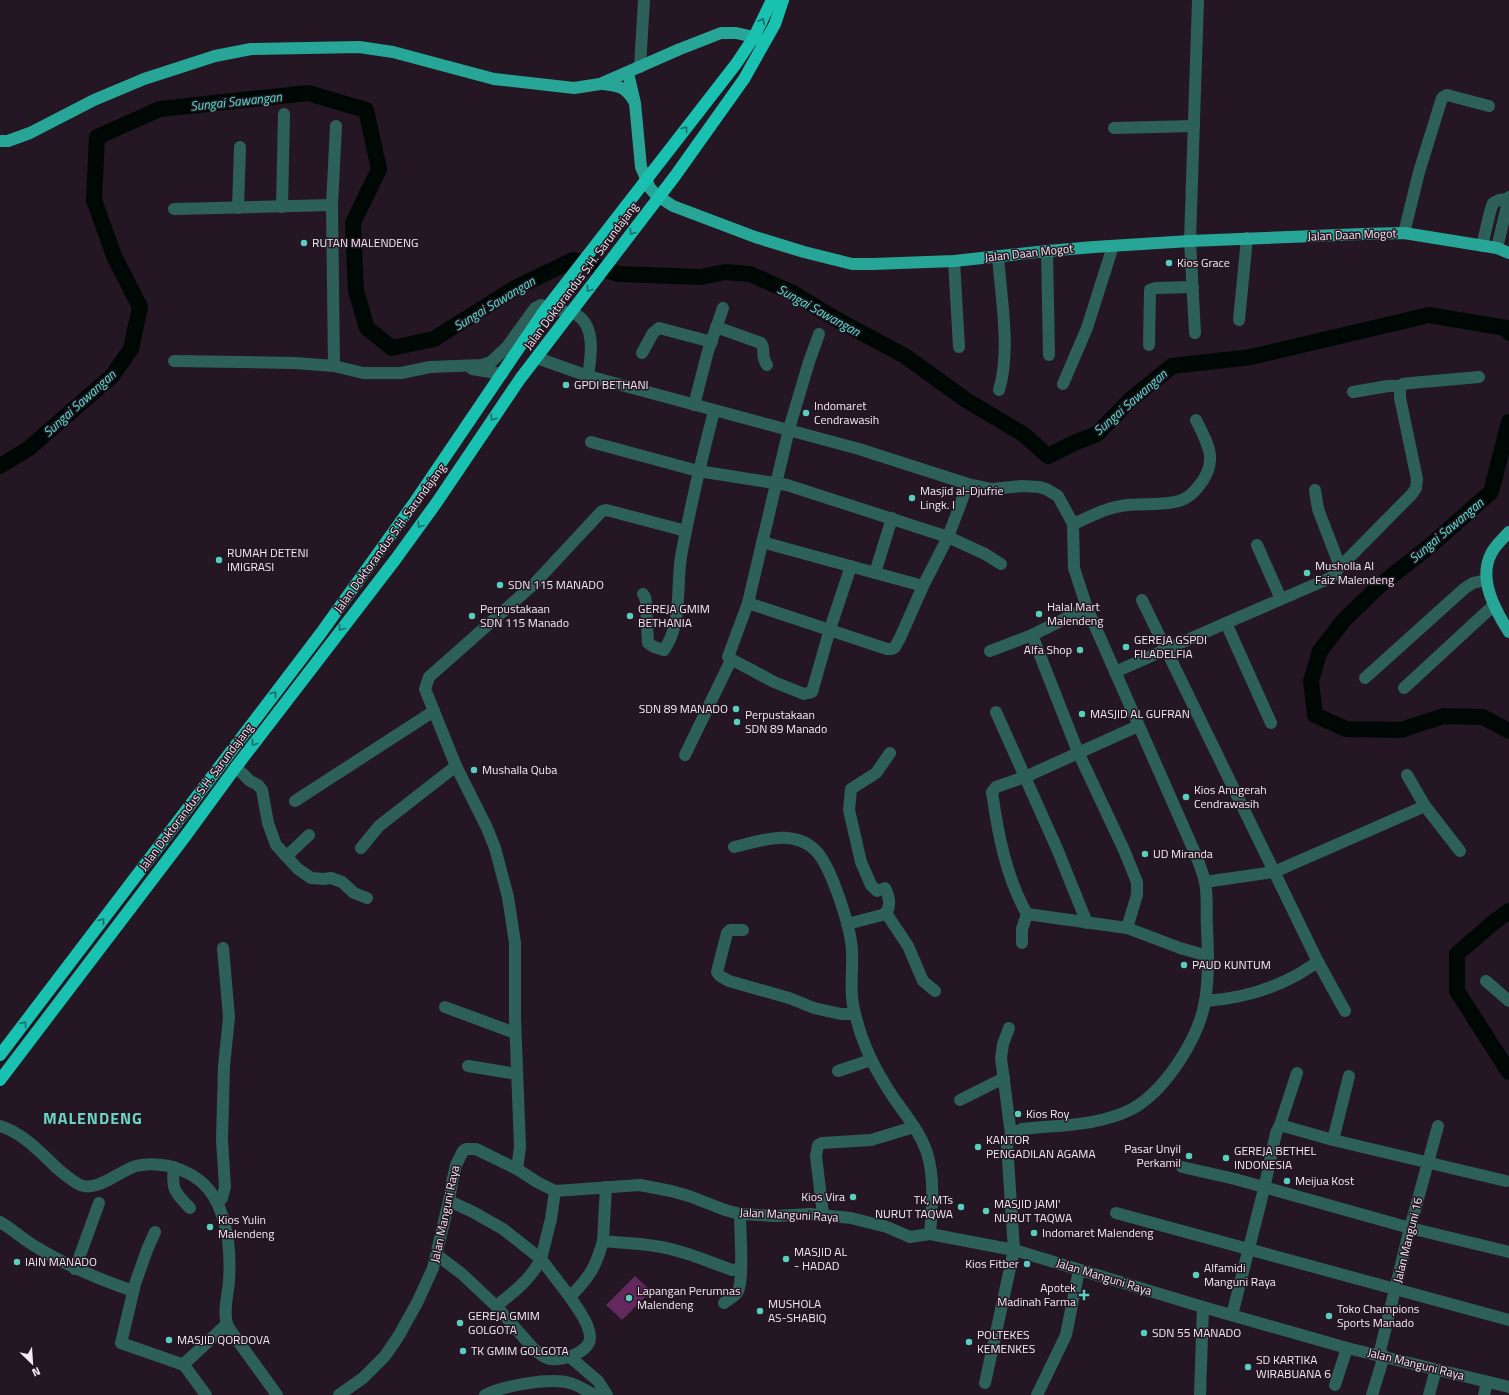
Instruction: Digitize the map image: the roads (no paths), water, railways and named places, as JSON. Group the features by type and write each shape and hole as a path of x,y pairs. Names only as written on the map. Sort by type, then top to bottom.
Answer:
{"highway":[{"name":"Jalan Doktorandus S.H. Sarundajang","path":"0,1055 321,633 395,529 542,314 736,64 754,37 772,0"},
{"name":"Jalan Doktorandus S.H. Sarundajang","path":"0,1080 184,838 269,723 395,560 437,502 512,390 675,176 739,87 766,42 775,24 783,0"},
{"path":"257,716 269,723"}],"main road":[{"path":"600,84 628,73 680,48 721,33 736,32 766,42"},
{"path":"0,141 8,141 30,134 94,100 144,79 215,56 251,50 359,47 393,52 502,80 574,88 600,84 618,85 628,92 635,103"},
{"name":"Jalan Daan Mogot","path":"628,73 635,103 641,167 644,178 656,195 673,206 755,237 804,252 852,264 896,264 954,261 1047,251 1190,241 1404,233 1497,248 1509,253"},
{"path":"1509,532 1491,553 1486,580 1494,605 1509,632"}],"street":[{"path":"640,67 644,0"},
{"path":"1195,333 1190,241 1198,0"},
{"path":"1404,233 1419,172 1442,98 1447,95 1489,106"},
{"path":"282,207 284,114"},
{"path":"334,366 332,206 336,126"},
{"path":"1114,128 1194,126"},
{"path":"238,208 240,147"},
{"path":"1482,246 1493,203 1509,198 1497,248"},
{"path":"174,209 332,206"},
{"path":"1239,320 1247,238"},
{"path":"1063,384 1087,328 1113,246"},
{"path":"1047,251 1049,355"},
{"path":"998,256 1005,358 1004,376 1000,390"},
{"path":"954,261 959,347"},
{"path":"1149,345 1150,290 1156,288 1192,286"},
{"path":"174,362 295,363 334,366 363,373 401,372 430,367 476,365 491,362 507,347 535,308 541,305 577,314 586,323 590,333 588,376"},
{"path":"694,405 716,327 723,308"},
{"path":"716,327 761,343 763,346 763,358 767,365"},
{"path":"642,353 653,333 659,328 712,342"},
{"path":"819,334 789,429 748,603 728,657 731,660 774,682 804,694 809,694 814,689 830,629 851,566"},
{"path":"537,358 588,376 878,454 968,484 992,489 1022,486 1039,487 1058,496 1073,524 1074,568 1087,608 1195,854 1205,882 1208,956 1205,1001 1197,1028 1177,1063 1165,1079 1143,1102 1108,1119 1022,1129 1011,1135"},
{"path":"450,366 502,374"},
{"path":"1354,392 1388,386 1400,386 1411,383 1479,377"},
{"path":"1115,672 1226,622 1330,578 1336,573 1338,569 1412,494 1416,488 1417,479 1400,398 1400,386"},
{"path":"643,594 646,602 648,642 654,647 664,650 672,634 678,613 680,560 698,471 714,411"},
{"path":"1073,524 1121,506 1178,501 1190,496 1201,483 1210,468 1209,446 1196,420"},
{"path":"591,442 698,471 776,485 787,485 948,537 985,554 1001,564"},
{"path":"748,603 887,649 892,649 895,647 900,638 923,586 948,537 968,484"},
{"path":"1315,490 1318,509 1337,559 1338,569"},
{"path":"517,1169 520,1147 515,1033 515,943 508,896 495,848 487,828 456,766 425,689 429,677 534,584 600,513 606,510 686,531"},
{"path":"875,573 892,518"},
{"path":"762,542 923,586"},
{"path":"1257,545 1281,599"},
{"path":"1365,678 1465,588 1473,583 1486,580"},
{"path":"1142,600 1318,962 1345,1011"},
{"path":"1404,688 1494,605"},
{"path":"990,651 1032,635 1087,608"},
{"path":"1226,622 1271,723"},
{"path":"1032,635 1078,752 1124,850 1137,882 1137,895 1127,928"},
{"path":"684,755 731,660"},
{"path":"295,801 434,711"},
{"path":"996,712 1058,851 1087,923"},
{"path":"1022,943 1022,928 1027,914 1016,890 1002,848 992,792 996,787 1025,777 1138,726"},
{"path":"886,913 889,906 887,893 885,888 877,891 871,885 861,862 849,810 851,789 876,773 890,753"},
{"path":"361,848 379,826 456,766"},
{"path":"236,767 250,781 262,790 272,836 276,845 285,855 305,875 319,879 331,878 345,884 354,893 367,898"},
{"path":"1407,775 1425,806 1460,851"},
{"path":"1205,882 1274,872 1425,806"},
{"path":"285,855 291,852 309,835"},
{"path":"734,847 771,838 802,841 810,845 819,855 828,870 847,924 852,949 852,991 854,1014 871,1060 886,1087 921,1138 929,1159 931,1182 930,1234"},
{"path":"847,924 886,913"},
{"path":"886,913 908,946 923,981 935,991"},
{"path":"1027,914 1127,928 1180,948 1208,956"},
{"path":"743,930 730,930 727,933 717,972 720,976 729,981 789,998 814,1008 841,1014 854,1014"},
{"path":"218,1203 222,1198 225,1188 222,1126 224,1066 229,1017 223,948"},
{"path":"1205,1001 1225,1000 1253,994 1297,975 1318,962"},
{"path":"1486,981 1509,1001"},
{"path":"445,1007 515,1033"},
{"path":"985,1383 1014,1250 1006,1145 1011,1135 1002,1054 1003,1044 1009,1028"},
{"path":"838,1071 871,1060"},
{"path":"468,1066 517,1074"},
{"path":"1232,1315 1264,1189 1276,1133 1297,1073"},
{"path":"1333,1140 1349,1076"},
{"path":"960,1100 1004,1078"},
{"path":"1280,1125 1333,1140 1506,1181"},
{"path":"0,1126 14,1132 26,1141 70,1179 86,1186 100,1183 120,1172 137,1166 150,1164 185,1171 201,1181 210,1190 218,1203 229,1243 230,1264 227,1324 277,1395"},
{"name":"Jalan Manguni 16","path":"1372,1395 1410,1228 1438,1126"},
{"path":"823,1215 816,1156 818,1145 822,1143 871,1140 914,1127"},
{"name":"Jalan Manguni Raya","path":"339,1395 363,1378 374,1367 398,1337 425,1286 437,1255 456,1164 460,1155 466,1149 476,1149 517,1169 537,1182 555,1191 640,1185 671,1190 740,1214 776,1216 823,1215 851,1218 887,1227 910,1237 930,1234 1014,1250 1203,1307 1347,1348 1509,1387"},
{"path":"1182,1167 1235,1179 1264,1189 1410,1228 1509,1252"},
{"path":"174,1168 172,1181 174,1187 179,1197 190,1208"},
{"path":"570,1297 591,1273 597,1262 603,1241 606,1187"},
{"path":"496,1306 512,1294 537,1268 541,1259 551,1219 555,1191"},
{"path":"437,1255 462,1274 496,1306 532,1347 547,1358 556,1359 570,1356 584,1349 588,1345 590,1337 584,1321 570,1297 541,1259 503,1229 473,1212 449,1201"},
{"path":"75,1269 99,1203"},
{"path":"1116,1213 1509,1320"},
{"path":"724,1303 739,1290 741,1269 740,1214"},
{"path":"0,1222 17,1232 32,1245 75,1269 101,1280 134,1291"},
{"path":"155,1232 147,1250 134,1291 121,1343 180,1363 206,1395"},
{"path":"603,1241 640,1243 663,1247 732,1270 741,1269"},
{"path":"1037,1395 1066,1335 1079,1270"},
{"path":"1200,1395 1203,1307"},
{"path":"180,1363 186,1361 227,1324"},
{"path":"1335,1385 1347,1348"},
{"path":"570,1356 598,1381 607,1395"},
{"path":"1429,1395 1436,1369"},
{"path":"485,1395 501,1388 554,1381 569,1383 594,1395"},
{"path":"1484,1395 1487,1382"}],"waterway":[{"name":"Sungai Sawangan","path":"0,466 28,449 112,376 131,349 140,307 114,256 94,200 97,137 160,109 308,93 366,110 379,169 353,223 356,291 367,328 392,348 434,339 515,288 573,260 619,274 701,277 725,272 750,274 793,293 834,318 905,356 966,400 1023,434 1048,456 1074,443 1097,434 1130,400 1172,366 1251,357 1429,315 1506,328 1509,333"},
{"name":"Sungai Sawangan","path":"1509,422 1491,492 1431,545 1379,586 1344,620 1320,651 1311,681 1315,715 1346,729 1401,730 1444,716 1483,717 1509,731"},
{"name":"Sungai Sawangan","path":"1509,911 1457,954 1457,991 1509,1072"}],"place":[{"name":"RUTAN MALENDENG","path":"304,243"},
{"name":"Kios Grace","path":"1169,263"},
{"name":"GPDI BETHANI","path":"566,385"},
{"name":"Indomaret Cendrawasih","path":"806,413"},
{"name":"Masjid al-Djufrie Lingk. I","path":"912,498"},
{"name":"RUMAH DETENI IMIGRASI","path":"219,560"},
{"name":"Musholla Al Faiz Malendeng","path":"1307,573"},
{"name":"SDN 115 MANADO","path":"500,585"},
{"name":"Halal Mart Malendeng","path":"1039,614"},
{"name":"Perpustakaan SDN 115 Manado","path":"472,616"},
{"name":"GEREJA GMIM BETHANIA","path":"630,616"},
{"name":"GEREJA GSPDI FILADELFIA","path":"1126,647"},
{"name":"Alfa Shop","path":"1080,650"},
{"name":"SDN 89 MANADO","path":"736,709"},
{"name":"MASJID AL GUFRAN","path":"1082,714"},
{"name":"Perpustakaan SDN 89 Manado","path":"737,722"},
{"name":"Mushalla Quba","path":"474,770"},
{"name":"Kios Anugerah Cendrawasih","path":"1186,797"},
{"name":"UD Miranda","path":"1145,854"},
{"name":"PAUD KUNTUM","path":"1184,965"},
{"name":"Kios Roy","path":"1018,1114"},
{"name":"KANTOR PENGADILAN AGAMA","path":"978,1147"},
{"name":"Pasar Unyil Perkamil","path":"1189,1156"},
{"name":"GEREJA BETHEL INDONESIA","path":"1226,1158"},
{"name":"Meijua Kost","path":"1287,1181"},
{"name":"Kios Vira","path":"853,1197"},
{"name":"TK, MTs NURUT TAQWA","path":"961,1207"},
{"name":"MASJID JAMI' NURUT TAQWA","path":"986,1211"},
{"name":"Kios Yulin Malendeng","path":"210,1227"},
{"name":"Indomaret Malendeng","path":"1034,1233"},
{"name":"MASJID AL - HADAD","path":"786,1259"},
{"name":"IAIN MANADO","path":"17,1262"},
{"name":"Kios Fitber","path":"1027,1264"},
{"name":"Alfamidi Manguni Raya","path":"1196,1275"},
{"name":"Apotek Madinah Farma","path":"1084,1295"},
{"name":"Lapangan Perumnas Malendeng","path":"629,1298"},
{"name":"MUSHOLA AS-SHABIQ","path":"760,1311"},
{"name":"Toko Champions Sports Manado","path":"1329,1316"},
{"name":"GEREJA GMIM GOLGOTA","path":"460,1323"},
{"name":"SDN 55 MANADO","path":"1144,1333"},
{"name":"MASJID QORDOVA","path":"169,1340"},
{"name":"POLTEKES KEMENKES","path":"969,1342"},
{"name":"TK GMIM GOLGOTA","path":"463,1351"},
{"name":"SD KARTIKA WIRABUANA 6","path":"1248,1367"}],"district":[{"name":"MALENDENG","path":"93,1118"}]}
